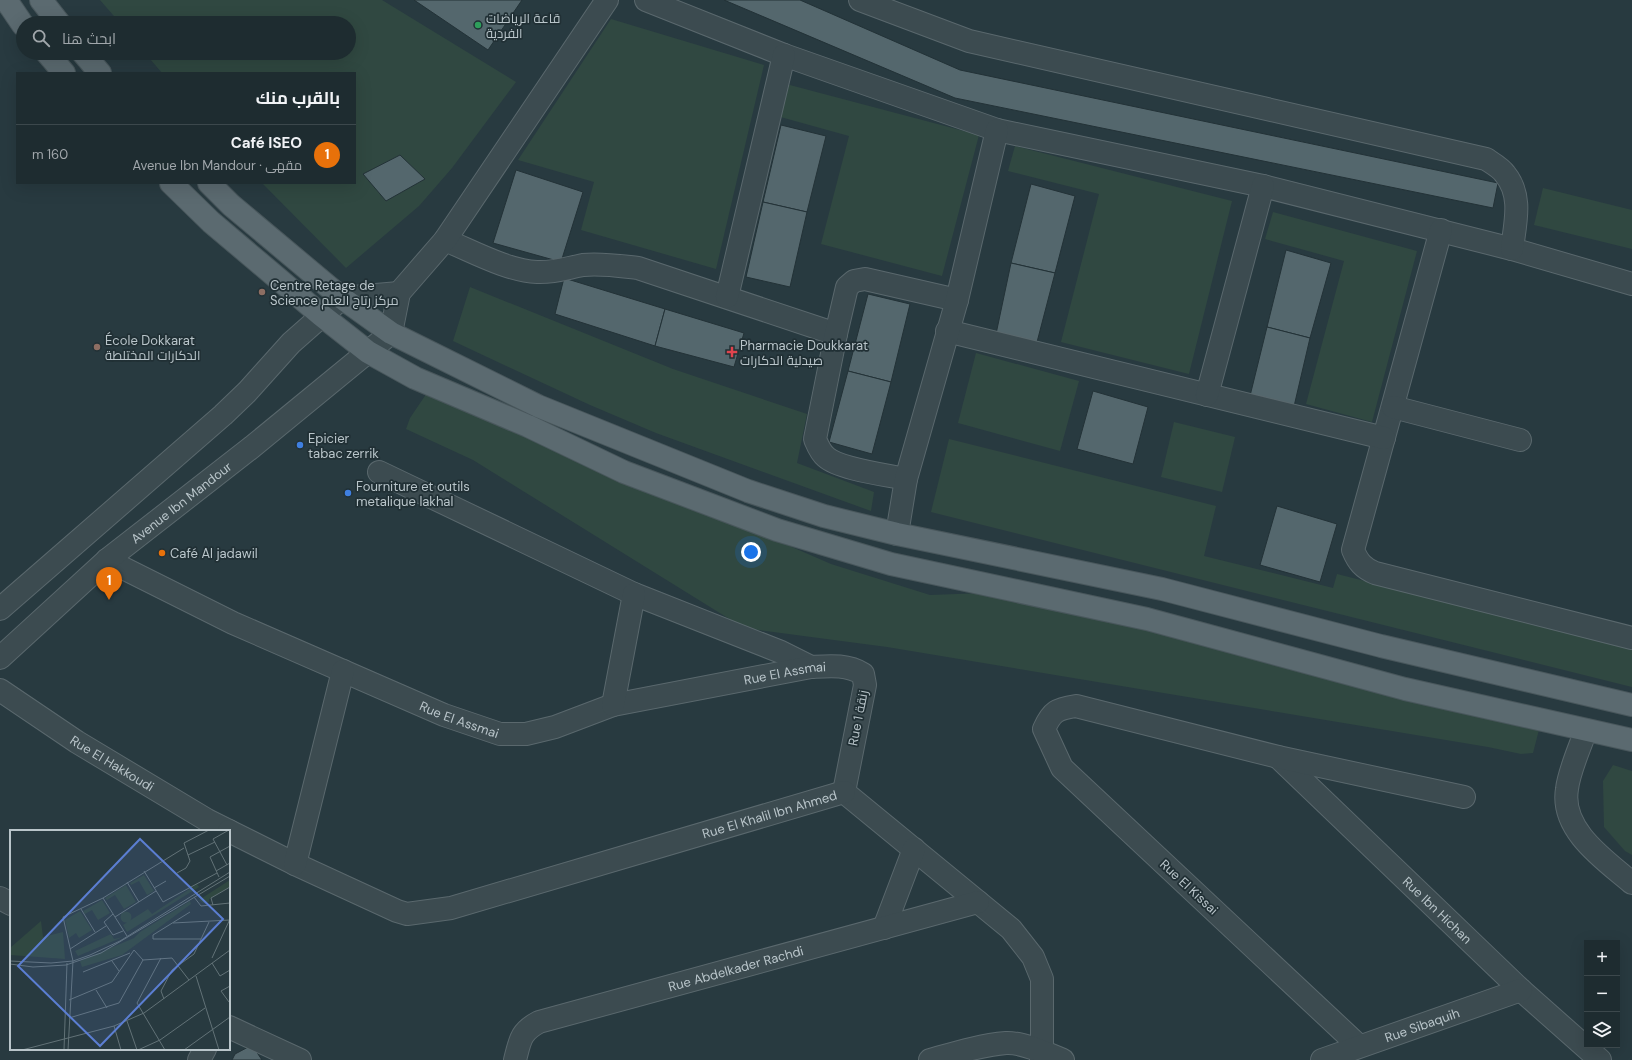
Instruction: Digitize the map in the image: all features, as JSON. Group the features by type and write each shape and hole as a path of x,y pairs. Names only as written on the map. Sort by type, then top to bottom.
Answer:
{"main road":[{"path":"6,0 16,16"},
{"path":"41,0 54,16"},
{"path":"52,60 63,72"},
{"path":"88,60 99,72"},
{"path":"172,184 211,222 321,315 368,352 415,378 528,426 624,472 804,538 891,564 1146,619 1405,689 1632,740"},
{"path":"210,184 231,205 342,298 391,333 538,406 748,491 824,516 897,534 1162,589 1381,646 1632,705"}],"street":[{"path":"391,333 399,293 445,240 607,0"},
{"path":"646,0 784,55 997,130 1264,186 1441,230 1632,284"},
{"path":"860,0 969,41 1486,158 1505,173 1516,191 1512,249"},
{"path":"727,296 784,55"},
{"path":"897,534 906,479 957,300 997,130"},
{"path":"1207,395 1264,186"},
{"path":"1441,230 1353,550 1357,560 1366,569 1632,638"},
{"path":"445,240 508,266 537,272 560,271 583,265 624,266 638,268 727,296 836,334"},
{"path":"906,479 836,464 826,458 819,450 815,439 847,287 854,281 865,279 957,300"},
{"path":"0,608 223,415 247,392 291,343 342,298 399,293"},
{"path":"948,331 1384,438"},
{"name":"Avenue Ibn Mandour","path":"0,658 108,560 252,447 391,333"},
{"path":"1392,407 1520,440"},
{"path":"380,472 634,594 781,652 811,667"},
{"name":"Rue El Assmai","path":"108,560 233,623 444,714 500,734 526,734 555,727 613,705 811,667 835,665"},
{"path":"613,705 634,594"},
{"name":"Rue 1 زنقة","path":"835,665 855,669 863,674 865,686 844,792"},
{"path":"295,864 343,671"},
{"name":"Rue El Hakkoudi","path":"0,690 78,742 207,820 227,830"},
{"name":"Rue El Kissai","path":"1278,757 1076,706 1062,708 1050,715 1044,729 1062,768 1359,1046"},
{"path":"1586,730 1566,789 1567,812 1578,832 1602,857 1632,883"},
{"path":"1278,757 1464,797"},
{"name":"Rue Ibn Hichan","path":"1278,757 1521,990 1600,1060"},
{"name":"Rue El Khalil Ibn Ahmed","path":"397,911 407,914 451,908 844,792 1011,929 1033,957 1042,979 1042,1055"},
{"name":"Rue El Hakkoudi","path":"230,832 295,864 397,911"},
{"path":"884,928 914,849"},
{"path":"0,898 10,903"},
{"name":"Rue Abdelkader Rachdi","path":"515,1060 522,1034 529,1027 539,1022 978,902"},
{"name":"Rue Sibaquih","path":"1322,1060 1521,990"},
{"path":"230,1028 300,1060"},
{"path":"930,1060 965,1051 1008,1043 1042,1055 1063,1060"},
{"path":"199,1060 204,1050"}],"green space":[{"path":"100,0 382,0 516,82 452,168 419,206 346,268 263,184 356,184 356,72 161,72 151,60 356,60 356,16 114,16"},
{"path":"611,19 764,65 716,269 581,230 594,182 518,160"},
{"path":"786,84 979,135 942,276 821,244 849,136 777,116"},
{"path":"1015,146 1232,201 1189,374 1061,342 1099,194 1008,171"},
{"path":"1543,188 1632,210 1632,249 1534,225"},
{"path":"1273,212 1417,251 1372,422 1306,404 1344,261 1265,239"},
{"path":"470,287 673,369 807,414 797,463 874,492 871,511 656,433 590,405 453,341"},
{"path":"976,353 1079,381 1060,451 958,423"},
{"path":"433,384 721,516 831,564 930,595 1011,592 1540,726 1533,753 1521,754 1488,747 887,647 744,628 473,460 406,429 410,418"},
{"path":"1174,422 1235,437 1222,492 1161,477"},
{"path":"949,439 1216,506 1204,556 1333,588 1337,574 1632,648 1632,687 931,512"},
{"path":"1613,765 1632,771 1632,855 1625,851 1604,827 1603,781"}],"building":[{"name":"قاعة الرياضات الفردية","path":"414,0 522,0 488,50"},
{"path":"724,0 800,0 960,70 1498,183 1493,208 955,98"},
{"path":"781,125 826,136 807,212 763,202"},
{"path":"400,155 425,179 386,201 363,174"},
{"path":"516,170 583,192 561,262 493,243"},
{"path":"1031,184 1075,196 1055,273 1011,263"},
{"path":"763,202 807,212 790,287 746,277"},
{"path":"1286,250 1331,263 1310,338 1267,327"},
{"path":"1011,263 1055,273 1036,346 996,334"},
{"path":"564,278 665,309 655,346 555,314"},
{"path":"868,294 910,304 891,382 848,371"},
{"path":"665,309 744,333 734,367 655,346"},
{"path":"1267,327 1310,338 1292,415 1248,404"},
{"path":"848,371 891,382 872,454 829,442"},
{"path":"1093,391 1148,407 1133,464 1077,449"},
{"path":"1277,506 1337,524 1320,582 1260,565"},
{"path":"252,1045 262,1060 232,1060 235,1054"}],"place":[{"name":"قاعة الرياضات الفردية","path":"478,25"},
{"name":"Centre Retage de Science مركز رتاج العلم","path":"262,292"},
{"name":"École Dokkarat الدكارات المختلطة","path":"97,347"},
{"name":"Pharmacie Doukkarat صيدلية الدكارات","path":"732,352"},
{"name":"Epicier tabac zerrik","path":"300,445"},
{"name":"Fourniture et outils metalique lakhal","path":"348,493"},
{"name":"Café Al jadawil","path":"162,553"},
{"name":"Café ISEO","path":"109,600"}]}
